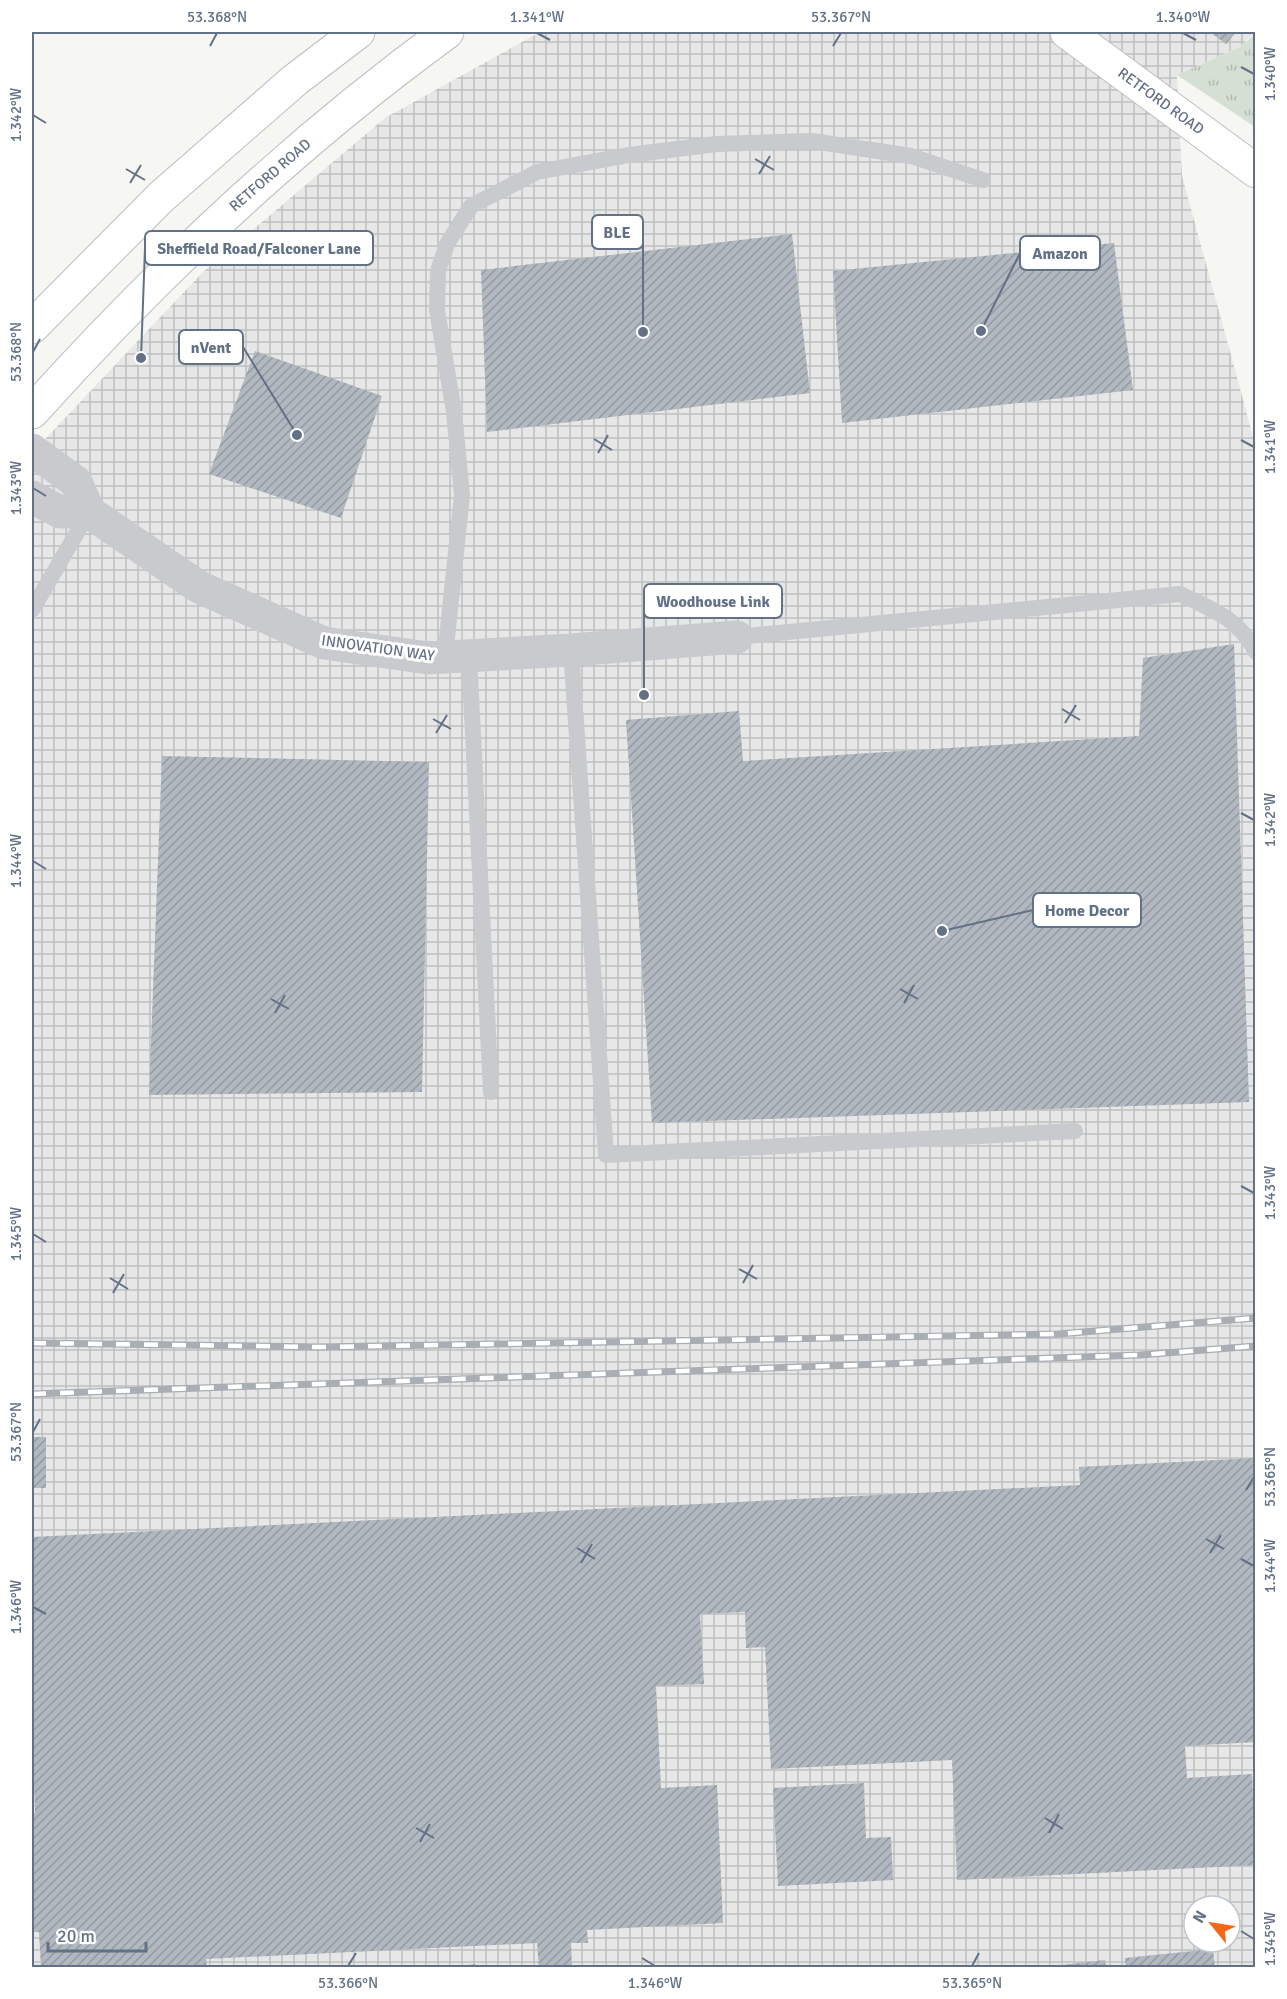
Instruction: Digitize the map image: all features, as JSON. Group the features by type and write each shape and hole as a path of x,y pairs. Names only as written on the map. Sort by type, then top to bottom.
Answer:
{"main road":[{"path":"32,327 161,198 295,80 358,32"},
{"name":"RETFORD ROAD","path":"32,412 97,341 225,215 377,83 447,32"},
{"name":"RETFORD ROAD","path":"1067,32 1256,171"}],"street":[{"path":"32,450 76,482 89,512 60,512 32,497"},
{"name":"INNOVATION WAY","path":"89,512 200,587 324,643 428,658 572,650 736,637"}],"lane":[{"path":"491,1092 457,656 462,495 454,412 437,310 438,271 447,244 471,206 537,172 628,155 717,144 812,141 911,156 983,180"},
{"path":"32,610 89,512"},
{"path":"736,637 1180,594 1216,611 1245,632 1256,652"},
{"path":"572,650 606,1155 1075,1131"}],"shaded area":[{"path":"540,32 1255,32 1240,47 1177,75 1182,176 1256,447 1255,1967 32,1967 32,453 203,272 385,118"}],"green space":[{"path":"1255,34 1255,127 1177,75 1240,47"}],"building":[{"path":"1210,32 1236,32 1226,44"},
{"path":"792,234 810,393 487,432 481,270"},
{"path":"1114,243 1133,390 842,423 833,271"},
{"path":"255,351 382,396 341,518 209,474"},
{"path":"1234,644 1249,1102 652,1123 626,720 739,711 743,761 1139,736 1143,658"},
{"path":"162,756 429,762 422,1092 149,1095"},
{"path":"32,1437 46,1437 46,1488 32,1488"},
{"path":"1256,1458 1256,1742 1185,1746 1187,1778 1252,1774 1256,1865 957,1880 952,1760 771,1769 765,1647 746,1648 745,1612 700,1614 704,1684 656,1686 661,1788 717,1785 723,1923 587,1930 588,1943 571,1943 572,1968 539,1968 537,1943 206,1959 207,1968 41,1968 39,1932 32,1932 32,1813 35,1813 32,1734 32,1537 1080,1485 1079,1467"},
{"path":"864,1783 866,1838 891,1837 893,1880 778,1886 773,1788"},
{"path":"1182,1952 1182,1954 1214,1954 1215,1968 1126,1968 1125,1958"},
{"path":"1105,1960 1106,1968 1054,1968 1054,1966"},
{"path":"475,1964 476,1968 461,1968 461,1966"}],"railway":[{"path":"32,1343 319,1347 1058,1334 1256,1318"},
{"path":"32,1394 1140,1355 1256,1346"}],"place":[{"name":"Amazon","path":"981,331"},
{"name":"BLE","path":"643,332"},
{"name":"Sheffield Road/Falconer Lane","path":"141,358"},
{"name":"nVent","path":"297,435"},
{"name":"Woodhouse Link","path":"644,695"},
{"name":"Home Decor","path":"942,931"}]}
